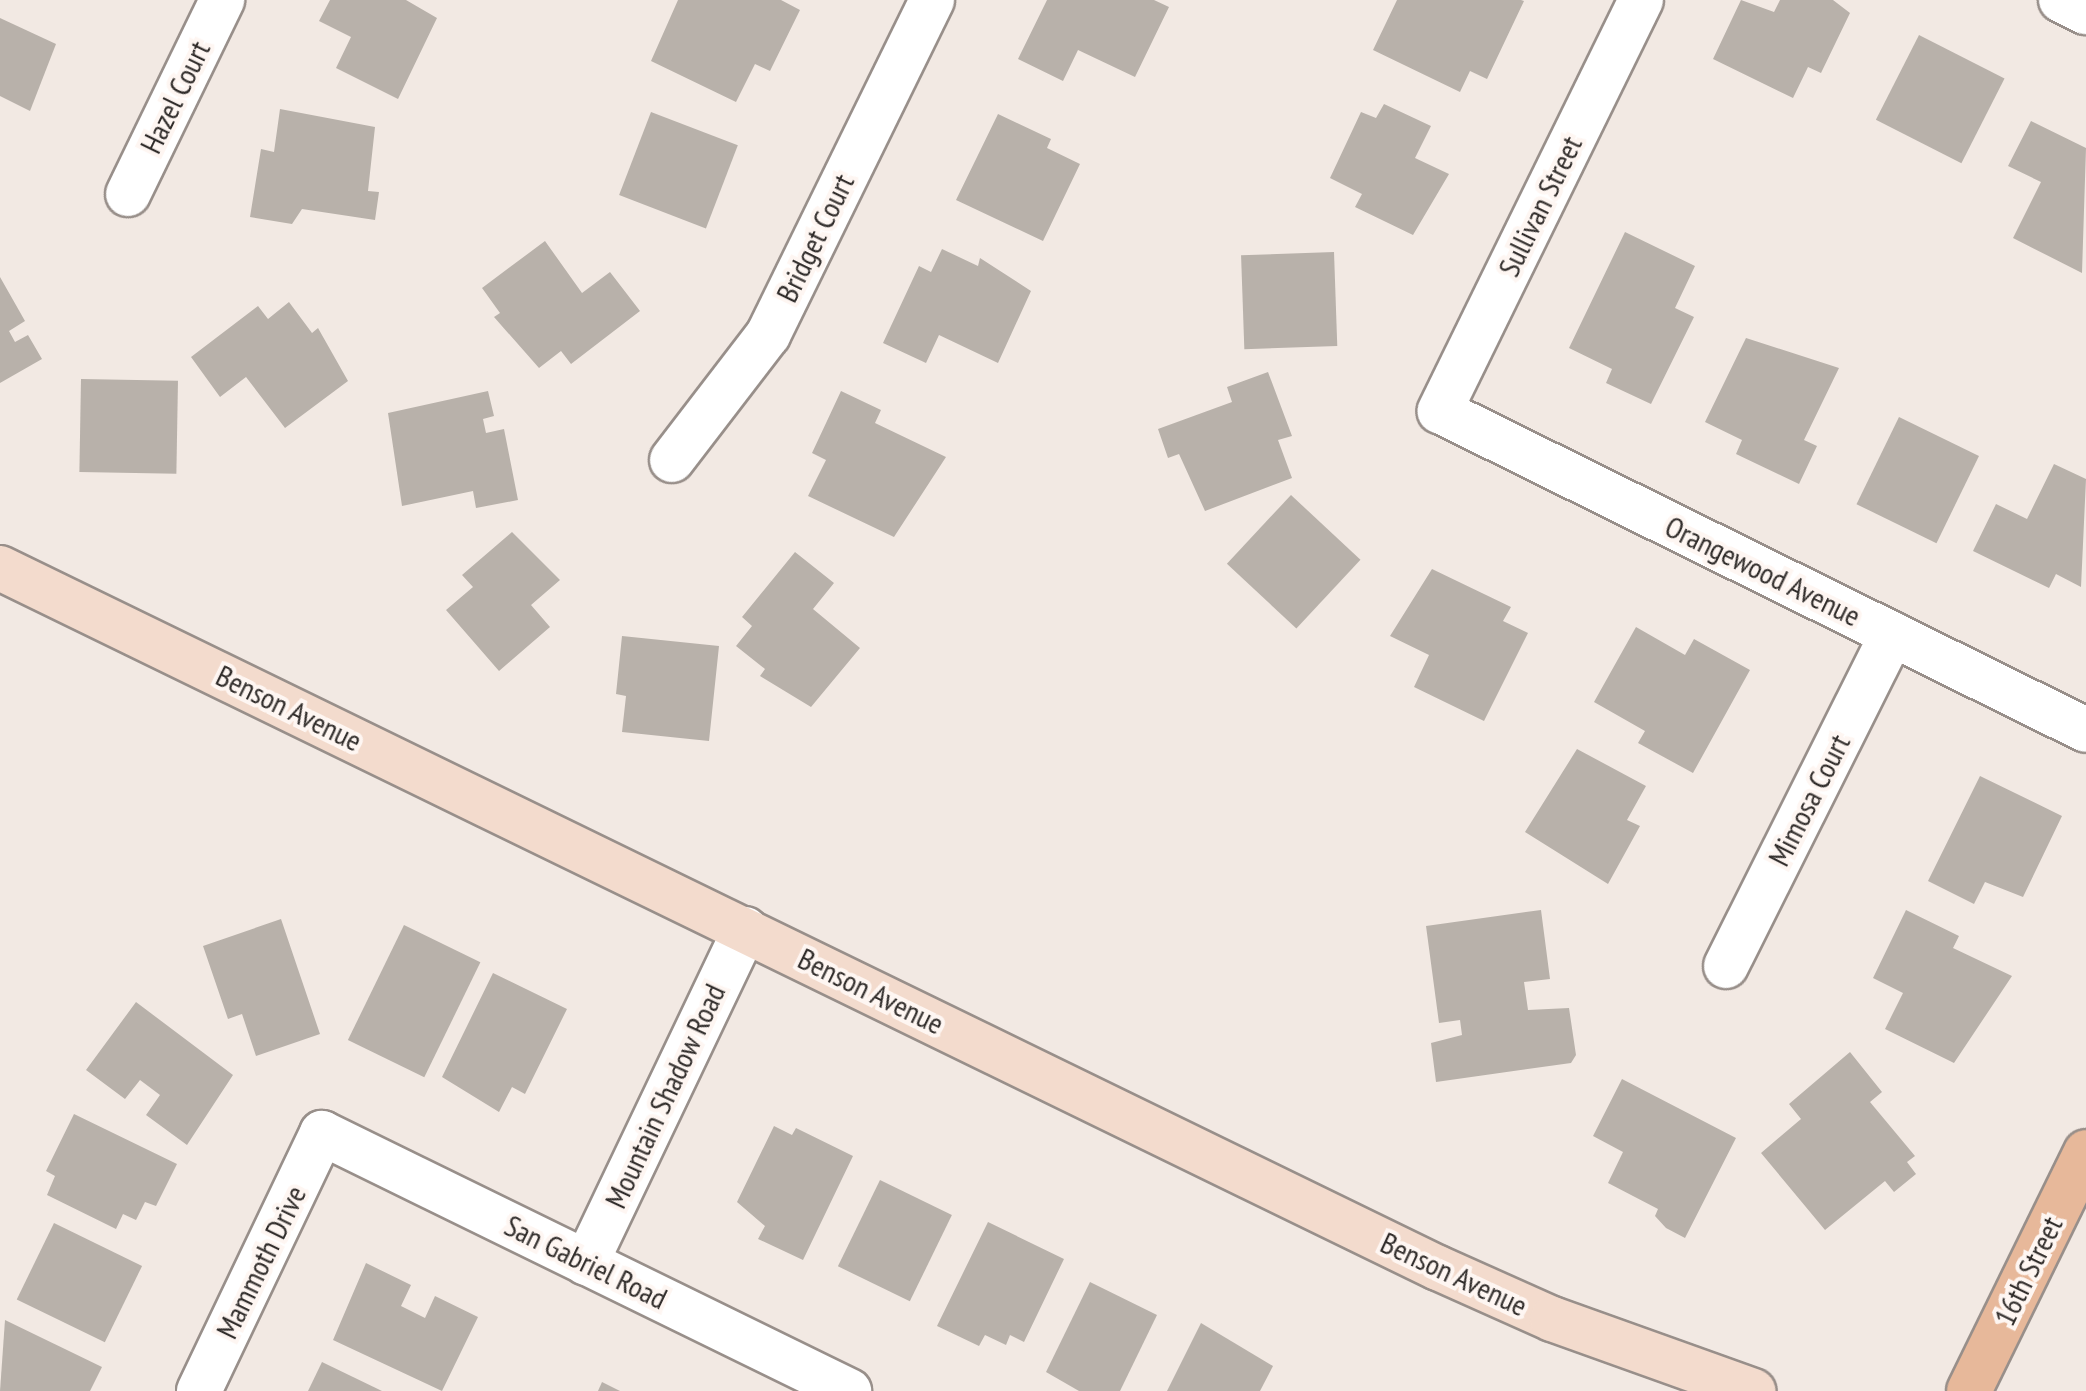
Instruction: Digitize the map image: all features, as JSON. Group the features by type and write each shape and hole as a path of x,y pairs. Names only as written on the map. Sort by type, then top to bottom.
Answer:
{"main road":[{"name":"Benson Avenue","path":"0,568 1438,1268 1552,1319 1753,1391"},
{"name":"16th Street","path":"1969,1391 2086,1152"}],"street":[{"name":"Hazel Court","path":"128,194 222,0"},
{"name":"Bridget Court","path":"672,460 768,335 932,0"},
{"name":"Sullivan Street","path":"1440,411 1641,0"},
{"path":"2061,0 2086,12"},
{"name":"Orangewood Avenue","path":"1440,411 2086,730"},
{"name":"Mimosa Court","path":"1726,966 1892,634"},
{"name":"Mountain Shadow Road","path":"586,1263 745,929"},
{"name":"San Gabriel Road","path":"322,1133 848,1391"},
{"name":"Mammoth Drive","path":"199,1391 322,1133"}],"building":[{"path":"330,0 406,0 437,18 398,99 336,68 351,37 319,21"},
{"path":"678,0 781,0 800,10 770,71 755,64 736,102 651,61"},
{"path":"1047,0 1154,0 1169,7 1135,77 1078,50 1063,81 1018,59"},
{"path":"1397,0 1524,1 1487,79 1470,71 1460,92 1373,50"},
{"path":"1741,0 1774,12 1780,0 1833,0 1850,13 1821,73 1808,67 1793,98 1713,59"},
{"path":"0,18 56,44 30,111 0,96"},
{"path":"1919,35 2005,79 1961,163 1876,120"},
{"path":"1384,104 1431,126 1415,158 1449,174 1413,235 1355,207 1362,194 1330,178 1361,112 1376,118"},
{"path":"280,109 375,127 368,191 379,192 375,220 302,209 292,224 250,217 261,149 274,152"},
{"path":"651,112 738,145 706,228 619,195"},
{"path":"998,114 1051,139 1047,148 1080,164 1043,241 956,200"},
{"path":"2031,121 2086,148 2082,273 2013,238 2041,182 2008,166"},
{"path":"1625,232 1695,266 1675,308 1694,317 1651,404 1606,383 1612,369 1569,348"},
{"path":"545,241 582,293 610,272 640,311 571,364 561,351 539,368 494,317 500,313 482,288"},
{"path":"942,249 978,266 980,258 1031,291 998,363 939,335 926,363 883,343 919,266 931,272"},
{"path":"1334,252 1337,346 1244,349 1241,255"},
{"path":"0,277 25,321 9,331 15,342 28,335 42,359 0,383"},
{"path":"289,302 312,333 318,328 348,381 285,428 246,377 220,397 191,357 258,306 268,319"},
{"path":"1746,338 1839,368 1804,440 1817,446 1799,484 1736,454 1742,440 1705,422"},
{"path":"1268,372 1292,436 1278,440 1292,478 1205,511 1179,454 1168,458 1158,429 1232,402 1227,387"},
{"path":"81,379 178,381 176,474 79,472"},
{"path":"488,391 494,416 483,419 486,433 504,429 518,500 476,508 473,491 402,506 388,413"},
{"path":"841,391 881,410 875,423 946,457 894,537 808,496 826,460 812,453"},
{"path":"1899,417 1979,456 1936,543 1856,504"},
{"path":"2054,464 2086,479 2081,587 2056,574 2049,588 1973,551 1996,504 2027,519"},
{"path":"1291,495 1360,560 1296,629 1227,564"},
{"path":"512,532 560,580 531,605 550,627 499,671 446,610 473,587 462,575"},
{"path":"795,552 834,583 813,609 860,648 811,707 760,676 765,669 736,646 752,626 742,617"},
{"path":"1432,569 1511,607 1503,621 1528,633 1484,721 1414,687 1429,655 1390,636"},
{"path":"1636,627 1685,655 1694,639 1750,670 1693,773 1638,743 1645,731 1594,702"},
{"path":"622,636 719,646 709,741 622,732 626,696 616,694"},
{"path":"1577,749 1646,786 1627,820 1640,826 1608,884 1525,832"},
{"path":"1980,776 2062,816 2023,897 1985,882 1974,904 1928,881"},
{"path":"1541,910 1550,979 1524,982 1528,1010 1569,1008 1576,1055 1571,1063 1436,1082 1431,1043 1462,1035 1460,1020 1439,1023 1426,926"},
{"path":"1906,910 1959,936 1953,948 2012,976 1954,1063 1885,1029 1903,993 1873,978"},
{"path":"281,919 320,1034 256,1056 242,1014 228,1019 203,946"},
{"path":"404,925 480,962 424,1077 348,1040"},
{"path":"493,973 567,1009 525,1094 512,1087 499,1112 442,1077"},
{"path":"136,1002 233,1075 187,1145 146,1115 160,1095 140,1080 125,1099 86,1070"},
{"path":"1850,1052 1882,1092 1870,1102 1915,1156 1907,1162 1916,1174 1894,1192 1885,1181 1825,1230 1761,1153 1801,1119 1789,1104"},
{"path":"1622,1079 1736,1138 1685,1238 1666,1228 1655,1216 1658,1209 1608,1183 1623,1152 1593,1136"},
{"path":"74,1114 177,1164 156,1206 145,1202 136,1220 123,1214 116,1229 47,1195 55,1176 46,1171"},
{"path":"774,1126 792,1135 796,1128 853,1156 803,1260 758,1239 765,1226 737,1202"},
{"path":"880,1180 952,1215 910,1301 838,1266"},
{"path":"988,1222 1064,1259 1024,1342 1010,1335 1006,1345 985,1335 979,1346 937,1326"},
{"path":"54,1223 142,1266 105,1342 17,1299"},
{"path":"366,1263 411,1285 401,1306 425,1318 435,1296 478,1317 442,1391 333,1340"},
{"path":"1090,1282 1157,1315 1120,1391 1079,1391 1046,1372"},
{"path":"5,1320 102,1367 90,1391 0,1391"},
{"path":"1201,1323 1273,1366 1260,1391 1167,1391"},
{"path":"322,1362 382,1391 308,1391"},
{"path":"602,1382 620,1391 598,1391"}]}
